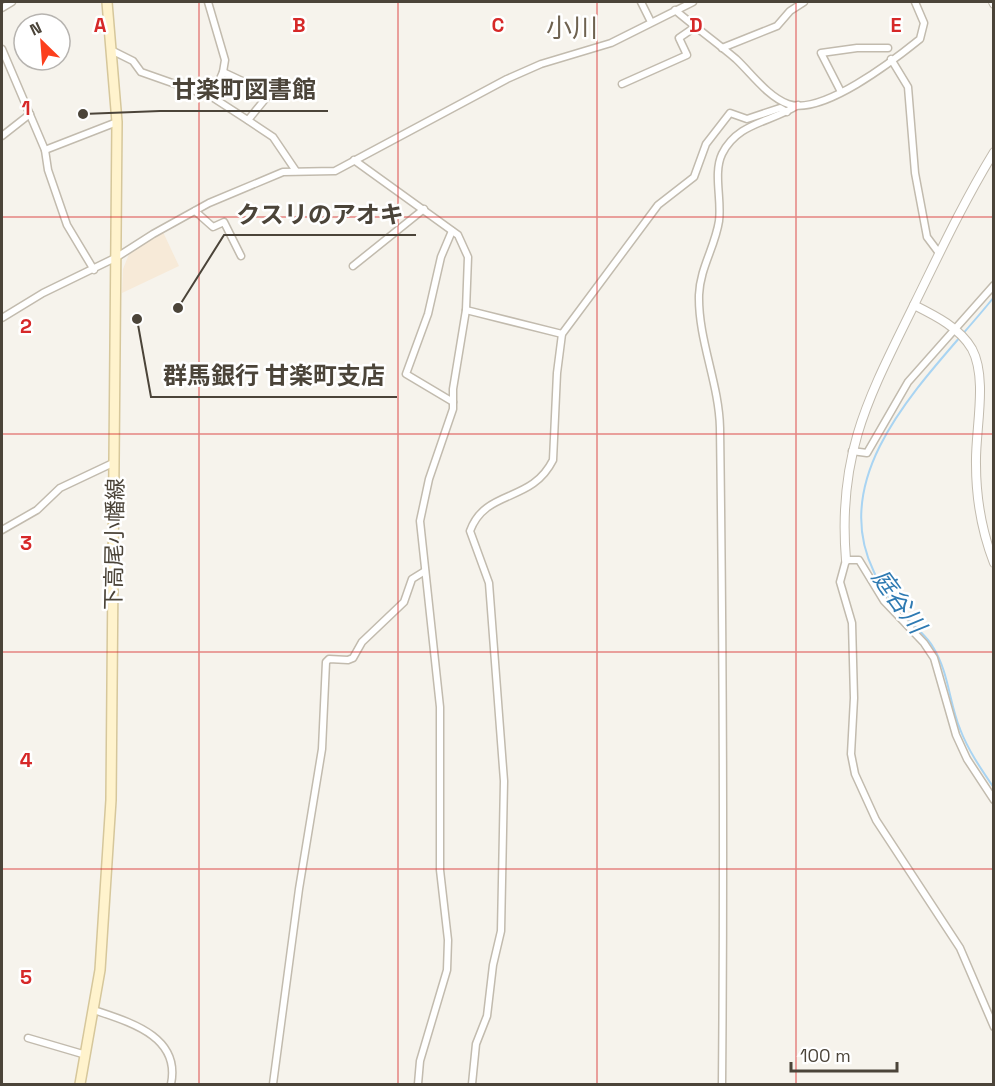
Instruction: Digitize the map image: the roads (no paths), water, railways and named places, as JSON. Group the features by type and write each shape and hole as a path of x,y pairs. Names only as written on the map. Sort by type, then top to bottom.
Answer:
{"main road":[{"name":"下高尾小幡線","path":"80,1084 94,1010 102,950 111,800 117,122 113,51 107,2"}],"street":[{"path":"2,8 12,2"},
{"path":"208,2 224,51 224,72 212,97"},
{"path":"641,2 651,21"},
{"path":"2,318 43,293 94,270 195,211 260,181 283,172 335,171 507,79 552,60 611,44 651,21 693,2"},
{"path":"722,48 777,26 804,2"},
{"path":"675,10 722,48 778,99 798,105 809,105 841,92 920,39 924,23 915,2"},
{"path":"622,84 687,55 679,38 695,27"},
{"path":"841,92 821,53 857,48 888,48"},
{"path":"2,49 45,150 48,170 67,225 94,270"},
{"path":"113,51 133,61 141,72 212,97 248,120 273,137 296,171"},
{"path":"891,59 908,87 915,172 927,237 939,253"},
{"path":"224,72 253,86"},
{"path":"248,120 275,87"},
{"path":"722,1084 720,424 699,294 705,261 719,220 719,168 722,155 734,136 748,125 787,112 798,105"},
{"path":"472,1084 476,1044 487,1016 493,965 501,931 504,781 489,583 470,531 478,514 488,506 537,484 553,460 557,373 562,334 658,205 693,177 706,144 730,113 747,119 780,108 787,112"},
{"path":"2,136 30,114"},
{"path":"45,150 117,122"},
{"path":"993,152 939,253 872,391 852,451 844,502 846,560 840,582 852,623 854,690 851,754 855,774 876,820 960,948 993,1027"},
{"path":"354,160 458,235 468,257 466,310 453,402 446,435 422,502 420,521 440,707 440,870 448,940 447,970 420,1061 418,1084"},
{"path":"353,266 424,209"},
{"path":"195,211 213,227 224,222 242,256"},
{"path":"452,231 441,257 428,314 406,374 453,402"},
{"path":"852,451 865,454 869,451 908,382 957,331 993,285"},
{"path":"915,305 957,331 965,339 975,358 978,375 976,464 981,516 993,563"},
{"path":"466,310 562,334"},
{"path":"2,530 37,510 60,488 115,462"},
{"path":"846,560 859,560 884,601 931,654 956,735 993,800"},
{"path":"273,1084 299,889 322,749 326,662 329,659 353,658 362,642 404,602 411,579 425,571"},
{"path":"94,1010 139,1025 149,1032 162,1046 171,1064 174,1072 171,1084"},
{"path":"28,1038 86,1055"}],"waterway":[{"name":"庭谷川","path":"994,297 917,389 893,423 874,459 863,496 862,533 874,572 881,586 933,647 946,677 956,719 963,737 994,788"}],"place":[{"name":"甘楽町図書館","path":"83,114"},
{"name":"クスリのアオキ","path":"178,308"},
{"name":"群馬銀行 甘楽町支店","path":"137,319"}],"district":[{"name":"小川","path":"572,28"}]}
